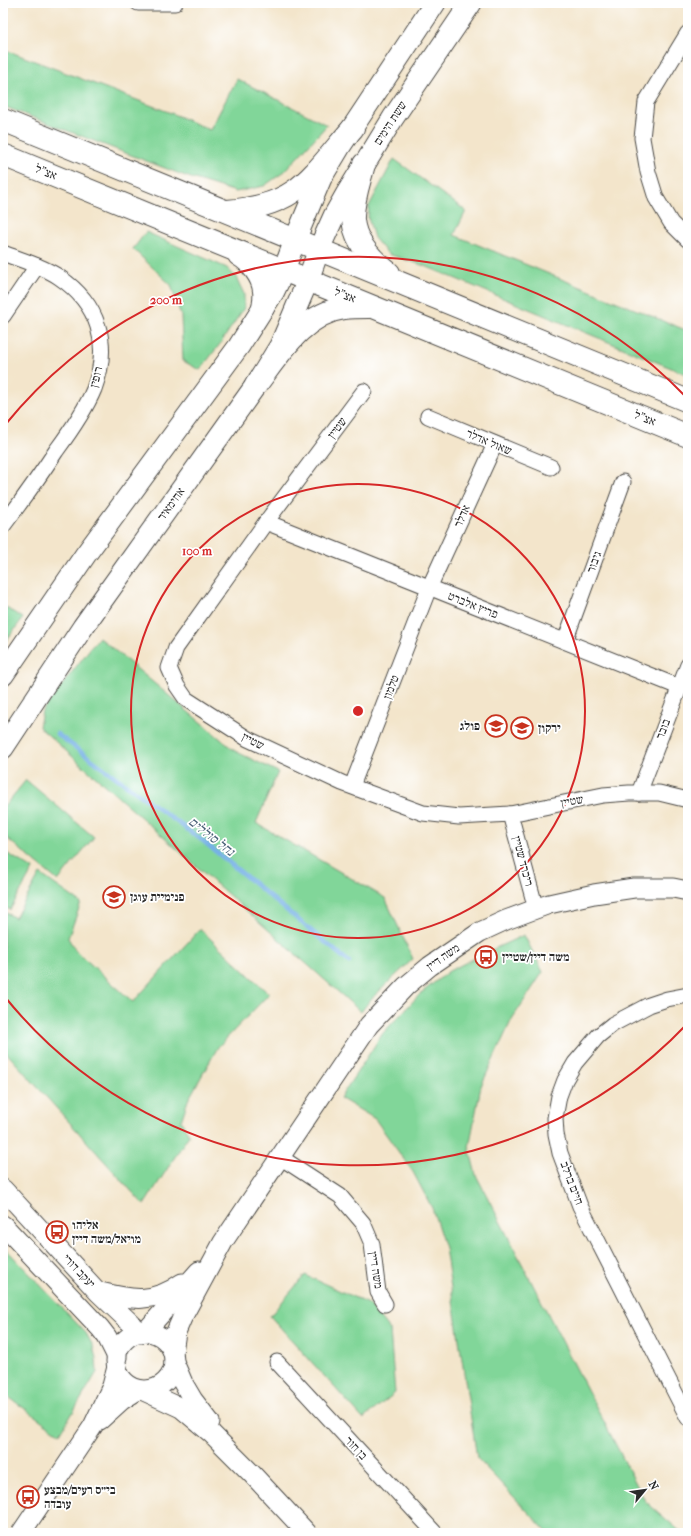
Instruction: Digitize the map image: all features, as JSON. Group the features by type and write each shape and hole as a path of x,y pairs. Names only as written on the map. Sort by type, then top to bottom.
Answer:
{"main road":[{"path":"3,675 82,560 239,346 264,308 284,270 321,178 339,148 435,3"},
{"name":"ששת הימים","path":"319,249 334,216 364,164 393,118 471,3"},
{"path":"3,120 688,401"},
{"path":"225,211 247,209 266,204 294,191 308,180 353,128"},
{"name":"אצ\"ל","path":"3,155 688,436"},
{"path":"364,164 355,202 353,220 356,232 364,248 374,261 400,283"},
{"path":"226,246 248,260 258,274 264,290 264,308"},
{"name":"אחימאיר","path":"3,748 83,627 256,385 280,346 308,280 319,249"},
{"path":"256,385 292,338 306,324 322,315 343,308 372,306"}],"street":[{"path":"138,3 175,3"},
{"path":"688,33 646,102 642,138 648,172 656,198 671,223 688,240"},
{"name":"רופין","path":"3,253 58,276 77,291 88,305 96,321 102,344 100,366 94,389 82,413 29,491 3,526"},
{"path":"3,316 37,266"},
{"name":"שטיין","path":"364,391 266,522 176,648 169,668 177,686 186,699 216,720 248,739 342,783 423,813 460,817 510,814 603,795 659,794 688,800"},
{"name":"שאול אדלר","path":"428,416 551,468"},
{"name":"אדלר","path":"430,588 494,444"},
{"name":"גיבור","path":"565,641 623,482"},
{"name":"פריץ אלברט","path":"266,522 679,687"},
{"name":"טלמון","path":"352,786 430,588"},
{"name":"בובר","path":"639,794 688,665"},
{"name":"ריכרד שטיין","path":"510,814 536,908"},
{"name":"משה דיין","path":"143,1332 203,1267 223,1242 369,1025 406,986 430,966 480,932 506,920 549,904 594,894 634,888 673,888 688,891"},
{"name":"חיים ברלב","path":"688,995 667,999 649,1005 613,1024 598,1036 575,1063 565,1080 559,1096 555,1118 556,1134 560,1153 580,1206 688,1418"},
{"name":"משה דיין","path":"280,1157 340,1196 363,1223 372,1244 378,1292 385,1304"},
{"name":"יעקב דורי","path":"3,1189 98,1292 143,1332"},
{"name":"יעקב דורי","path":"3,1225 100,1328 117,1362"},
{"name":"משה דיין","path":"174,1357 176,1332 223,1242"},
{"path":"98,1292 126,1299 145,1299 177,1286 203,1267"},
{"path":"21,1533 93,1426 112,1386 119,1348 132,1336 143,1332 154,1334 162,1338 168,1344 183,1383 193,1400 252,1474"},
{"path":"93,1426 122,1400 141,1390 158,1388 166,1382 171,1375 174,1357"},
{"path":"117,1362 123,1380 130,1386 181,1408 212,1434 308,1533"},
{"name":"בן חור","path":"278,1362 435,1533"}],"green space":[{"path":"3,49 171,113 210,130 237,79 327,125 284,172 264,186 236,192 188,177 3,106"},
{"path":"394,159 466,211 454,235 688,331 688,375 425,266 388,254 374,238 368,217 369,206"},
{"path":"146,232 227,268 236,277 244,294 244,308 220,344 200,370 183,361 181,316 171,285 133,249"},
{"path":"3,606 23,618 3,645"},
{"path":"99,637 235,751 278,772 256,823 385,898 413,959 370,1000 361,1012 39,727 42,711"},
{"path":"26,780 94,837 58,881 3,835 3,808"},
{"path":"3,851 33,869 10,910 3,906"},
{"path":"40,874 81,903 68,938 76,951 133,1002 200,929 269,994 218,1047 188,1100 181,1121 189,1135 144,1205 3,1049 3,911 15,918"},
{"path":"524,935 543,972 512,1019 481,1086 469,1147 476,1175 645,1501 682,1533 548,1533 477,1458 445,1248 432,1208 413,1172 375,1119 340,1098 383,1033 421,993 449,971"},
{"path":"3,1246 86,1333 93,1346 97,1372 60,1434 3,1393"},
{"path":"305,1275 369,1304 390,1330 395,1393 363,1419 270,1316"}],"waterway":[{"name":"נחל סוללים","path":"57,734 203,841 349,962"}],"place":[{"name":"פולג","path":"496,726"},
{"name":"ירקון","path":"522,728"},
{"name":"פנימיית עוגן","path":"114,897"},
{"name":"משה דיין/שטיין","path":"486,957"},
{"name":"אליהו מויאל/משה דיין","path":"57,1232"},
{"name":"בי״ס רעים/מבצע עובדה","path":"28,1497"}]}
